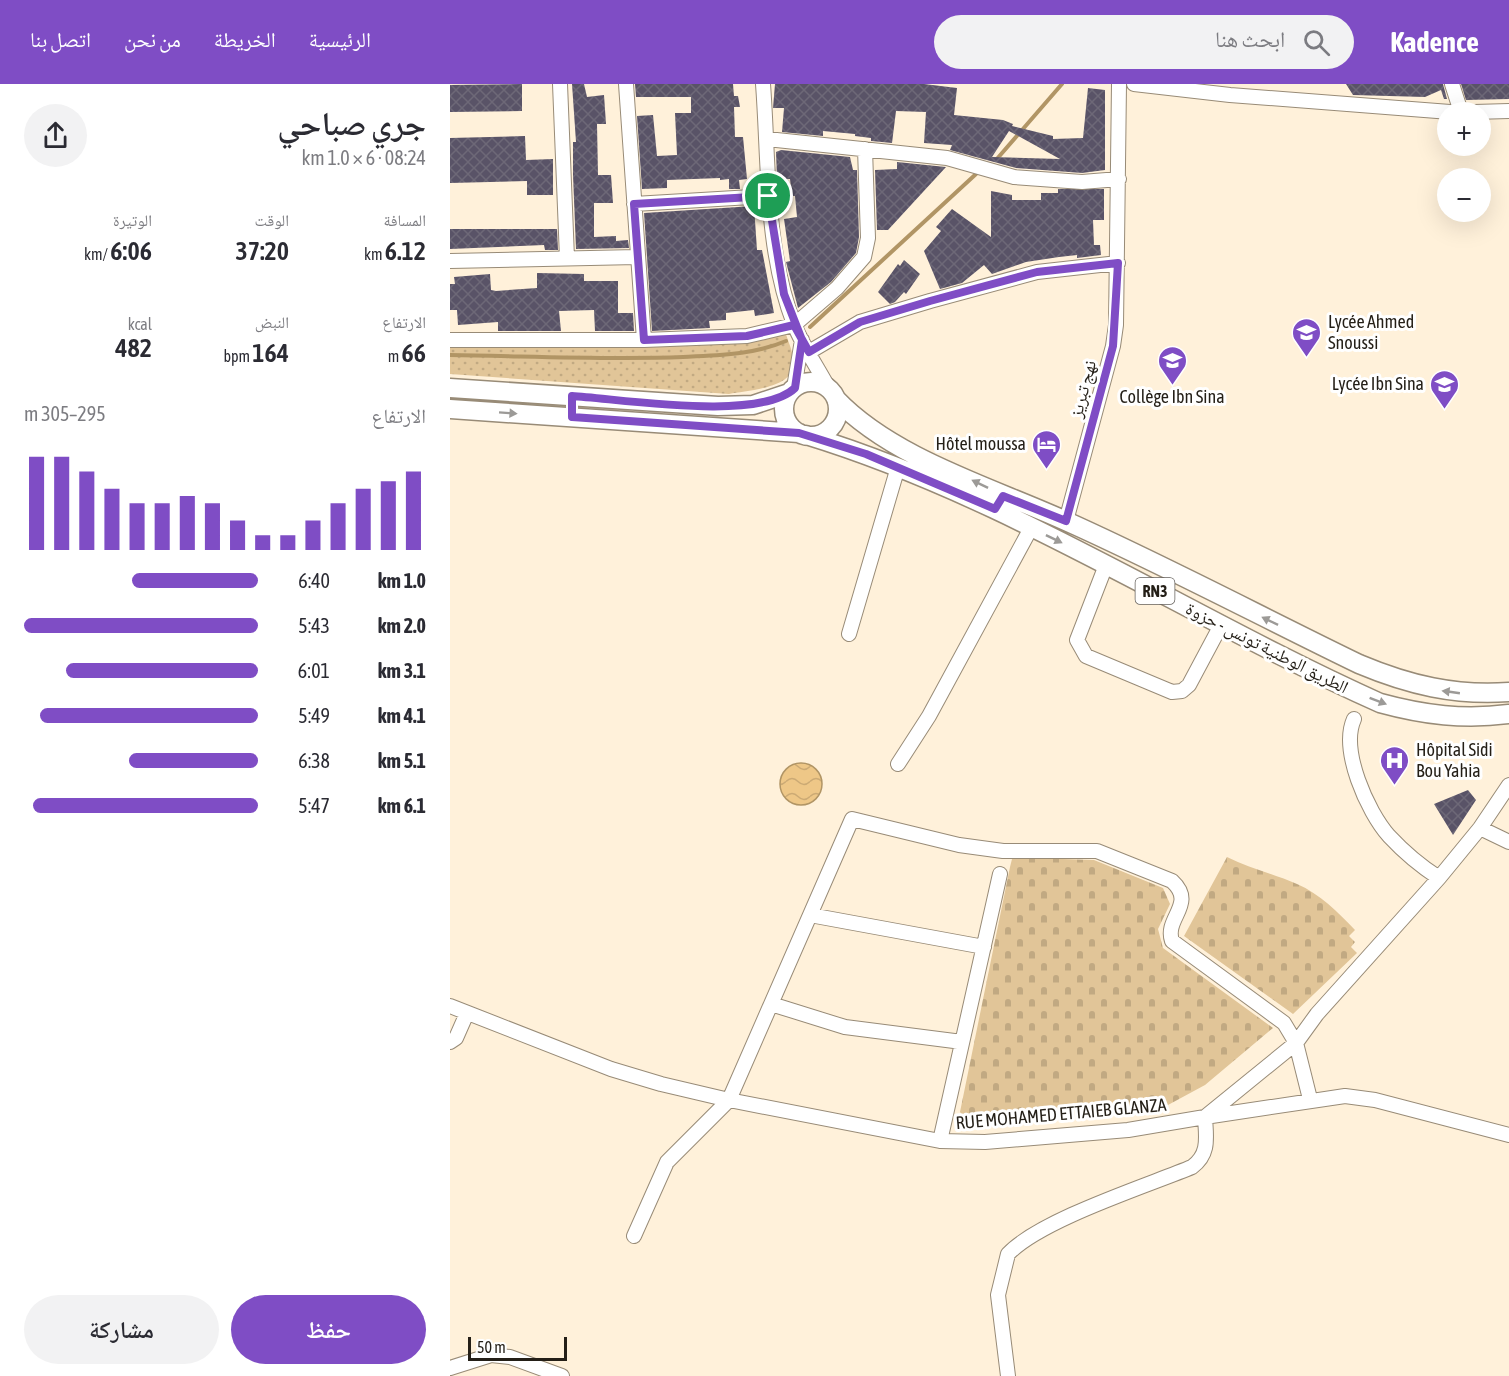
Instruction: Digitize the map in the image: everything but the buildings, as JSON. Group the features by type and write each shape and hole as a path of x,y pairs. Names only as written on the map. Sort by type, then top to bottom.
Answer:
{"main road":[{"path":"450,388 718,406 753,405 816,382 833,394"},
{"path":"792,391 785,402 787,420 803,434"},
{"name":"الطريق الوطنية تونس - حزوة","path":"833,394 880,436 999,502 1031,528 1380,703 1441,716 1477,718 1509,714"},
{"name":"RN3","path":"803,434 815,435 829,429 837,415 833,394"},
{"path":"572,396 572,417"},
{"name":"الطريق الوطنية تونس - حزوة","path":"450,409 803,434 999,502 1066,521 1391,678 1456,693 1509,692"}],"street":[{"path":"560,84 567,258"},
{"path":"626,84 644,340"},
{"path":"764,84 768,196 784,294 794,325 833,394"},
{"name":"نهج تبريز","path":"1066,521 1113,346 1118,263 1119,84"},
{"path":"1134,84 1278,99 1437,111"},
{"path":"1452,84 1458,102"},
{"path":"1491,112 1509,111"},
{"path":"767,139 947,158 1014,177 1082,182 1119,179"},
{"path":"450,340 644,340 747,336 794,325 837,288 864,257 868,238 865,149"},
{"path":"634,204 768,196"},
{"path":"450,261 637,257"},
{"path":"805,346 860,322 1037,272 1118,263"},
{"path":"792,391 805,346"},
{"path":"849,634 898,466"},
{"path":"898,764 929,716 1031,528"},
{"path":"1106,565 1077,640 1086,656 1172,692 1182,691 1189,685 1221,625"},
{"path":"1354,719 1349,730 1349,743 1359,780 1371,807 1388,835 1439,878"},
{"name":"RUE MOHAMED ETTAIEB GLANZA","path":"450,1006 611,1069 729,1100 940,1141 985,1142 1128,1130 1205,1117 1296,1043 1317,1014 1439,878 1480,828 1509,785"},
{"path":"634,1236 667,1162 729,1100 852,819 959,845 992,849 1097,851 1165,878 1177,886 1182,899 1171,930 1172,941 1284,1023 1296,1043 1310,1099"},
{"path":"1480,828 1509,842"},
{"path":"940,1141 1000,874"},
{"path":"810,915 984,947"},
{"path":"771,1004 845,1027 962,1042"},
{"path":"450,1042 456,1038 467,1013"},
{"path":"1008,1376 998,1294 1008,1254 1034,1234 1077,1213 1192,1167 1201,1160 1204,1153 1205,1117 1310,1099 1345,1096 1375,1100 1509,1135"},
{"path":"450,1368 491,1355 510,1357 562,1376"}],"green space":[{"path":"785,331 793,359 790,375 766,387 729,394 450,374 450,345"},
{"path":"1227,857 1305,888 1328,904 1355,930 1349,936 1355,942 1351,947 1357,953 1293,1014 1184,936"},
{"path":"1012,859 1094,860 1163,888 1170,904 1158,929 1163,948 1273,1028 1205,1085 1168,1105 965,1118 960,1112"}],"water":[{"path":"801,763 816,769 822,784 816,799 801,805 786,799 780,784 786,769"}],"waterway":[{"path":"996,160 1062,84"},
{"path":"810,327 976,174"},
{"path":"450,355 683,357 748,352 786,341"}],"place":[{"name":"Lycée Ahmed Snoussi","path":"1307,358"},
{"name":"Collège Ibn Sina","path":"1172,386"},
{"name":"Lycée Ibn Sina","path":"1445,410"},
{"name":"Hôtel moussa","path":"1047,470"},
{"name":"Hôpital Sidi Bou Yahia","path":"1395,786"}],"route":[{"path":"768,196 634,204 644,340 747,336 779,331 794,325 809,352 845,329 877,316 1037,272 1118,263 1118,294 1113,346 1066,521 1003,496 995,509 898,466 799,433 572,417 572,396 718,406 753,405 768,402 795,388 802,340 794,325 784,294 768,196"}]}
